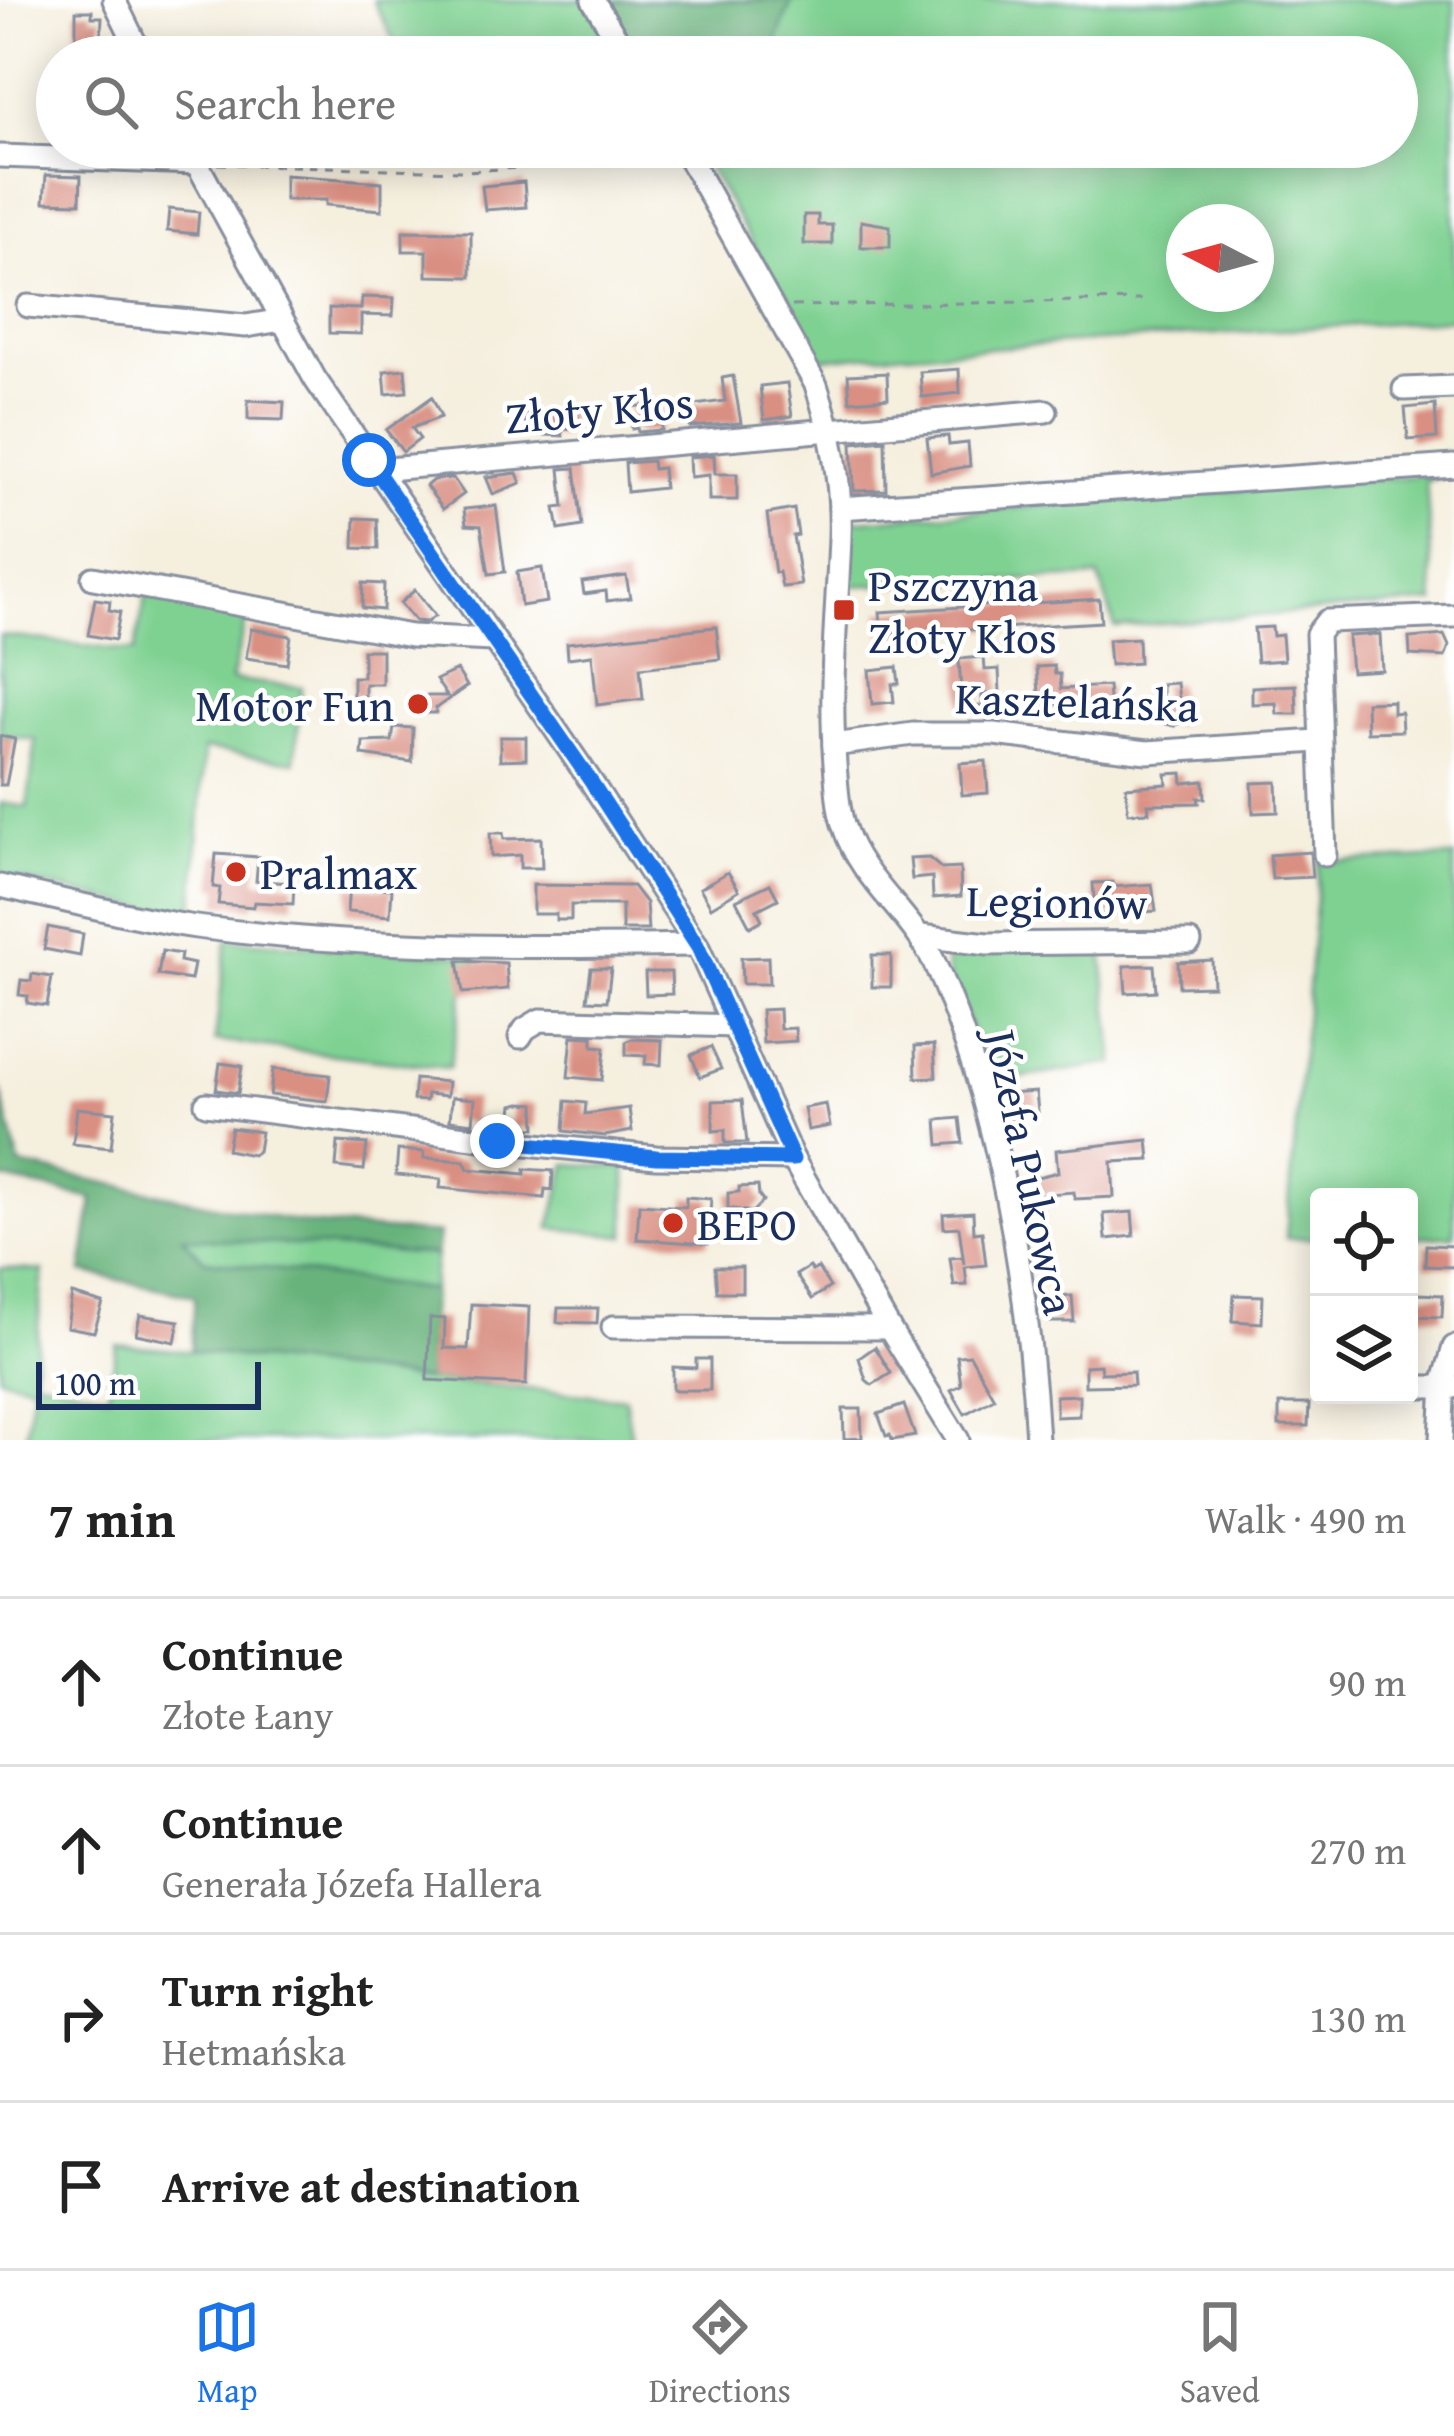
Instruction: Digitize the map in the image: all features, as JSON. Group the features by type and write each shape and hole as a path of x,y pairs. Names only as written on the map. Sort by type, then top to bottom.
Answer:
{"street":[{"path":"114,0 132,36"},
{"path":"593,0 615,36"},
{"path":"0,156 36,156"},
{"path":"199,168 314,379 590,780 697,945 793,1159 958,1440"},
{"name":"Józefa Pukowca","path":"695,168 816,385 830,428 840,508 830,669 844,829 880,891 922,936 974,1058 1021,1274 1037,1440"},
{"path":"28,306 246,326 282,320"},
{"path":"1404,389 1454,387"},
{"name":"Złoty Kłos","path":"376,470 1046,411"},
{"path":"840,508 1454,466"},
{"path":"93,578 411,637 490,636"},
{"path":"1325,855 1317,634 1327,621 1454,616"},
{"name":"Kasztelańska","path":"834,745 913,734 994,734 1147,752 1318,741"},
{"path":"0,886 190,926 389,946 697,945"},
{"name":"Legionów","path":"922,936 988,944 1190,942"},
{"path":"520,1037 540,1020 734,1026"},
{"path":"206,1104 638,1155 793,1159"},
{"path":"613,1328 889,1328"},
{"path":"1441,1440 1454,1347"},
{"path":"1418,1387 1449,1386"}],"path":[{"path":"412,168 500,168"},
{"path":"772,307 1142,300"}],"green space":[{"path":"373,0 591,0 614,36 391,36"},
{"path":"644,0 1454,0 1454,319 814,359 799,323 708,168 1418,168 1418,36 643,36"},
{"path":"792,0 778,36 628,36 604,1"},
{"path":"1454,473 1426,481 1434,602 1115,627 1099,577 847,586 849,521"},
{"path":"147,591 249,609 231,680 302,687 295,762 204,749 193,919 0,875 0,803 27,807 36,740 0,735 0,635 134,652"},
{"path":"1454,857 1454,1236 1418,1237 1418,1188 1310,1188 1310,1238 1286,1238 1319,862"},
{"path":"227,940 479,956 467,973 449,1068 215,1041"},
{"path":"944,946 1102,949 1115,1063 994,1082 949,977"},
{"path":"0,1087 20,1165 306,1224 439,1234 436,1255 182,1237 204,1260 432,1290 427,1380 191,1351 195,1296 82,1272 93,1199 0,1178"},
{"path":"567,1164 626,1167 626,1236 550,1228"},
{"path":"181,1236 436,1255 432,1290 204,1260"},
{"path":"0,1268 43,1271 34,1378 108,1394 117,1345 191,1351 625,1398 632,1440 25,1440 33,1385 0,1377"}],"building":[{"path":"76,11 102,17 101,36 76,36"},
{"path":"46,175 81,176 80,203 44,202"},
{"path":"285,175 382,182 382,210 326,205 326,200 285,200"},
{"path":"524,182 526,207 485,210 482,186"},
{"path":"169,209 199,212 197,234 167,231"},
{"path":"804,215 818,215 818,225 832,225 832,244 804,244"},
{"path":"861,221 890,226 890,247 861,247"},
{"path":"403,231 471,232 471,277 427,276 427,251 403,251"},
{"path":"362,297 394,298 393,316 361,315 361,334 329,333 329,308 361,309"},
{"path":"405,369 407,392 386,394 384,371"},
{"path":"959,369 960,393 922,397 920,372"},
{"path":"887,373 888,398 850,401 848,375"},
{"path":"733,376 741,423 690,427 687,406 725,401 722,378"},
{"path":"787,383 792,416 764,420 760,386"},
{"path":"432,397 441,417 412,428 420,439 403,452 386,430"},
{"path":"248,400 284,402 283,420 248,419"},
{"path":"659,404 662,430 632,429 630,407"},
{"path":"1435,405 1437,438 1408,440 1405,408"},
{"path":"569,410 571,428 562,429 563,436 526,434 525,415"},
{"path":"948,436 949,445 968,443 970,466 931,473 927,438"},
{"path":"885,440 886,490 854,491 852,443"},
{"path":"714,455 715,474 737,474 737,500 709,500 709,475 690,477 689,457"},
{"path":"652,461 653,469 662,468 664,488 627,492 625,463"},
{"path":"575,468 582,526 559,530 555,508 564,507 560,469"},
{"path":"517,473 521,483 493,494 486,477"},
{"path":"453,478 464,494 443,509 426,486 433,480"},
{"path":"496,506 505,572 489,574 481,526 466,525 464,509"},
{"path":"794,509 801,585 782,587 779,572 775,573 767,514"},
{"path":"355,518 377,519 378,549 354,548"},
{"path":"542,568 547,602 521,606 517,572"},
{"path":"626,576 630,598 607,601 606,591 584,594 582,582"},
{"path":"363,583 384,584 383,610 362,608"},
{"path":"415,590 435,616 427,622 415,621 400,603"},
{"path":"95,599 110,601 109,610 120,612 115,640 88,635"},
{"path":"1099,599 1101,622 882,635 880,612"},
{"path":"716,627 720,659 640,668 643,699 597,705 592,655 568,658 567,643"},
{"path":"1272,627 1273,636 1282,635 1284,660 1257,662 1254,628"},
{"path":"251,629 291,636 287,664 246,658"},
{"path":"1380,634 1382,670 1351,672 1348,636"},
{"path":"1444,635 1449,646 1445,657 1410,655 1409,638"},
{"path":"1138,638 1139,663 1110,665 1108,640"},
{"path":"363,650 382,650 382,684 365,684 365,697 353,697 353,677 363,677"},
{"path":"984,657 985,670 999,669 1000,693 982,694 982,706 962,707 959,659"},
{"path":"1054,666 1061,689 1108,686 1110,712 1082,713 1081,703 1040,706 1037,667"},
{"path":"897,667 894,702 872,704 869,670"},
{"path":"457,670 467,686 436,708 436,713 413,713 413,696 447,696 436,680"},
{"path":"1177,683 1182,722 1173,726 1163,719 1129,721 1128,706 1162,703 1162,684"},
{"path":"1296,685 1297,714 1277,714 1276,703 1252,704 1252,687"},
{"path":"1393,701 1393,713 1401,712 1402,731 1367,732 1366,702"},
{"path":"394,727 413,728 412,762 362,755 363,742 392,741"},
{"path":"0,736 15,739 6,785 0,785"},
{"path":"500,737 526,737 526,759 500,760"},
{"path":"986,761 988,793 962,795 960,763"},
{"path":"1182,773 1183,783 1204,781 1205,798 1198,798 1199,803 1148,804 1149,812 1128,813 1126,787 1167,784 1166,774"},
{"path":"1277,782 1278,812 1253,813 1252,783"},
{"path":"490,833 503,833 504,839 541,838 542,868 520,868 520,855 491,857"},
{"path":"1310,852 1312,877 1272,879 1270,855"},
{"name":"Pralmax","path":"216,854 258,857 256,881 294,883 293,904 218,904 220,888 213,887"},
{"path":"929,858 942,869 960,868 961,896 933,898 932,877 912,879 910,859"},
{"path":"728,872 739,890 711,907 700,888"},
{"path":"1113,882 1113,887 1152,884 1156,911 1095,915 1093,883"},
{"path":"770,884 778,899 757,910 762,920 750,927 736,900"},
{"path":"533,885 633,886 646,903 648,930 622,930 622,905 571,905 571,920 533,914"},
{"path":"349,886 392,889 390,916 347,912"},
{"path":"48,927 83,934 80,956 44,949"},
{"path":"162,951 181,954 180,961 194,964 191,980 158,975"},
{"path":"872,955 891,955 891,987 872,987"},
{"path":"768,957 769,984 742,984 741,958"},
{"path":"1212,960 1213,986 1179,987 1178,962"},
{"path":"458,961 506,963 508,989 463,993"},
{"path":"1154,965 1156,991 1126,993 1124,966"},
{"path":"591,968 611,968 607,1001 587,1000"},
{"path":"645,972 671,972 672,994 646,995"},
{"path":"32,974 52,977 47,1006 27,1003 28,996 19,995 21,980 31,981"},
{"path":"779,1009 780,1029 795,1028 796,1041 763,1043 761,1010"},
{"path":"572,1036 593,1037 593,1046 605,1047 602,1080 568,1077"},
{"path":"662,1040 661,1065 645,1064 646,1056 626,1055 626,1042"},
{"path":"934,1045 936,1077 916,1078 915,1046"},
{"path":"711,1047 721,1069 700,1077 691,1055"},
{"path":"220,1063 242,1066 238,1093 216,1090"},
{"path":"273,1069 330,1075 327,1101 270,1095"},
{"path":"415,1079 448,1082 447,1096 427,1094 426,1101 413,1100"},
{"path":"1036,1092 1038,1112 1008,1119 1007,1094"},
{"path":"452,1097 475,1099 473,1123 450,1120"},
{"path":"742,1100 747,1143 725,1143 725,1130 713,1131 713,1101"},
{"path":"566,1101 586,1103 585,1114 629,1108 632,1131 605,1136 564,1131"},
{"path":"535,1104 536,1128 510,1127 513,1105"},
{"path":"826,1104 830,1126 808,1130 804,1108"},
{"path":"77,1108 115,1112 111,1148 73,1144"},
{"path":"960,1118 963,1143 939,1145 937,1120"},
{"path":"231,1128 261,1132 258,1151 252,1155 227,1150"},
{"path":"1148,1140 1150,1160 1112,1162 1114,1197 1075,1199 1074,1192 1035,1195 1033,1178 1058,1172 1056,1150"},
{"path":"338,1142 367,1144 364,1170 336,1167"},
{"path":"398,1150 424,1152 424,1158 464,1161 468,1169 525,1174 525,1169 553,1171 552,1190 545,1189 544,1198 440,1188 441,1179 396,1175"},
{"path":"758,1186 763,1201 752,1212 728,1208 728,1193"},
{"name":"BEPO","path":"686,1197 711,1199 708,1244 637,1239 639,1204 686,1207"},
{"path":"973,1212 974,1233 982,1232 986,1265 965,1267 967,1285 954,1286 950,1258 963,1257 964,1264 959,1227 944,1228 943,1214"},
{"path":"1132,1212 1134,1236 1106,1239 1104,1214"},
{"path":"1426,1245 1454,1246 1454,1267 1425,1266"},
{"path":"715,1267 742,1267 742,1292 717,1292"},
{"path":"809,1267 812,1271 818,1268 830,1287 812,1299 796,1275"},
{"path":"72,1294 103,1303 94,1332 67,1327"},
{"path":"1418,1294 1443,1295 1442,1317 1418,1316"},
{"path":"1234,1295 1263,1296 1262,1323 1232,1321"},
{"path":"1072,1296 1074,1322 1051,1322 1049,1298"},
{"path":"471,1304 529,1307 526,1385 427,1380 430,1318 445,1319 444,1348 468,1349"},
{"path":"558,1308 598,1308 597,1323 557,1322"},
{"path":"140,1315 179,1321 175,1342 136,1334"},
{"path":"875,1347 891,1373 872,1385 859,1358"},
{"path":"970,1355 994,1398 965,1414 951,1390 961,1385 957,1356"},
{"path":"696,1359 710,1359 710,1390 673,1390 673,1367 696,1368"},
{"path":"1100,1365 1101,1373 1133,1372 1134,1385 1085,1386 1085,1366"},
{"path":"1079,1395 1079,1416 1056,1417 1056,1396"},
{"path":"1279,1404 1309,1404 1308,1426 1279,1426"},
{"path":"904,1405 915,1436 892,1440 878,1414"},
{"path":"843,1409 861,1409 862,1438 844,1439"}],"place":[{"name":"Pszczyna Złoty Kłos","path":"844,610"},
{"name":"Motor Fun","path":"418,704"},
{"name":"Pralmax","path":"236,872"},
{"name":"BEPO","path":"673,1223"}],"route":[{"path":"369,460 590,780 697,945 793,1159 656,1157 497,1141"}]}
